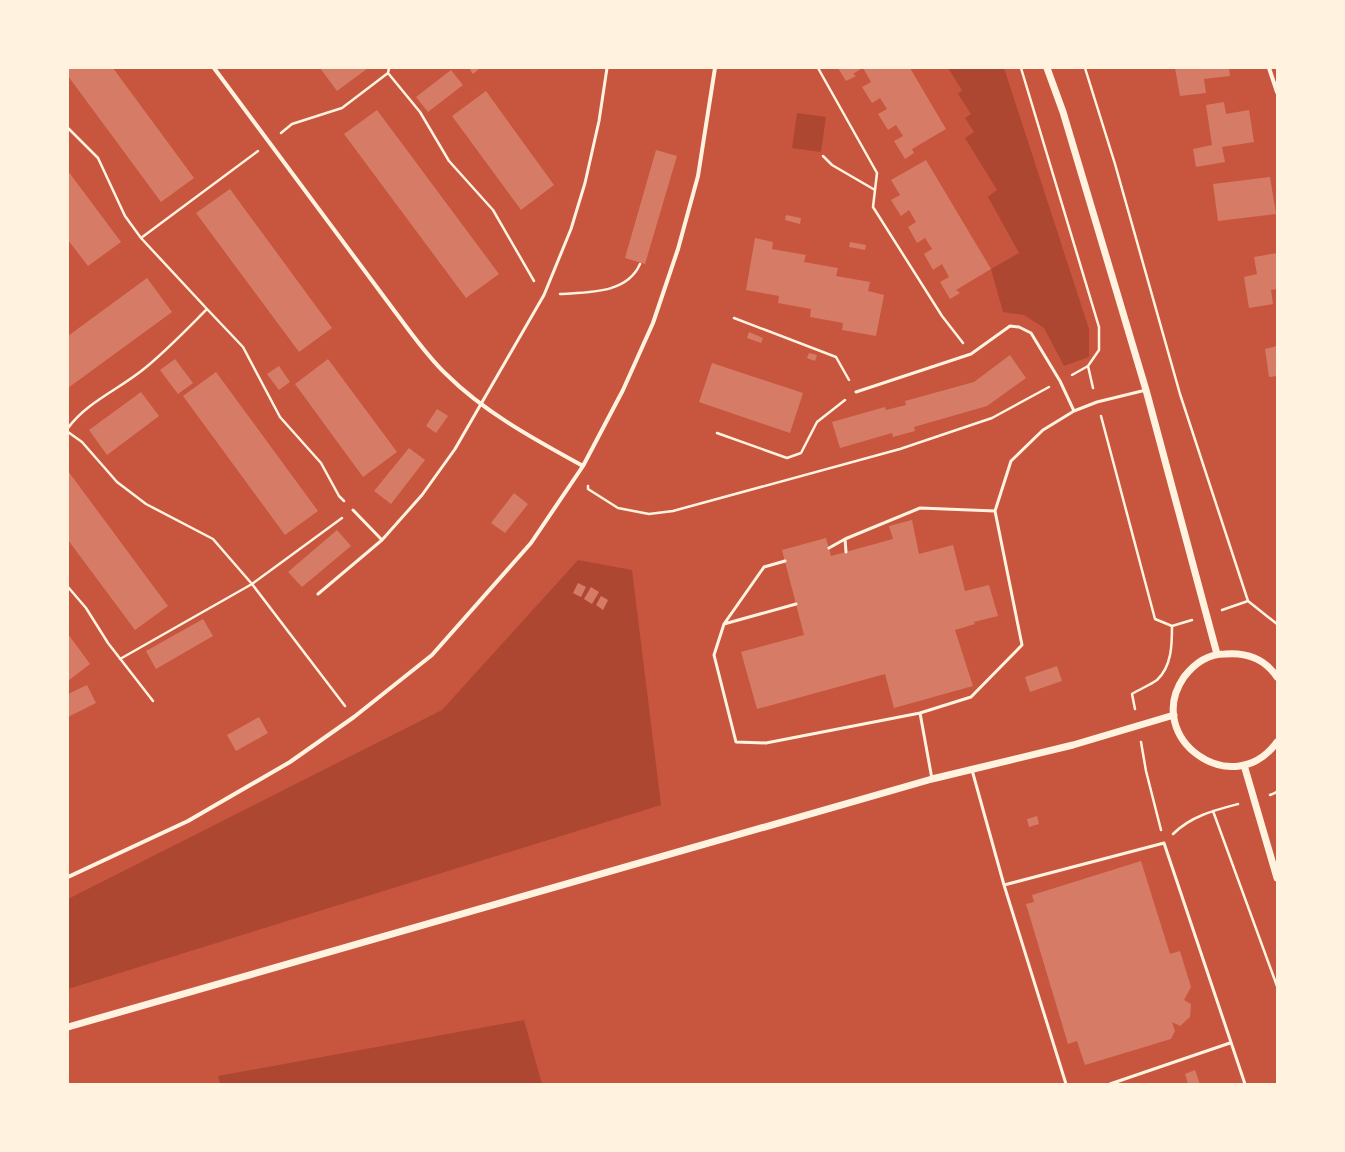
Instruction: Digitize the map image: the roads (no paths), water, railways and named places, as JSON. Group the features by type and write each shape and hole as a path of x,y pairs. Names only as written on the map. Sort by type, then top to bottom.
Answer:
{"street":[{"path":"214,68 424,350 446,374 480,404 583,466"},
{"path":"68,877 188,821 290,762 354,717 432,655 532,543 583,466 629,377 653,323 678,249 698,176 715,68"},
{"path":"1047,68 1063,112 1146,390 1218,654"},
{"path":"1269,68 1277,92"},
{"path":"1277,677 1272,670 1256,658 1237,653 1218,654 1202,660 1190,670 1180,683 1174,698 1174,714 1179,733 1190,750 1206,761 1224,767 1244,765 1259,759 1272,750 1277,742"},
{"path":"68,1027 932,779 1073,745 1174,714"},
{"path":"1244,765 1277,878"}],"lane":[{"path":"318,594 382,540 422,496 455,449 544,295 571,229 585,182 599,121 607,68"},
{"path":"856,392 971,354 1010,326 1020,327 1031,333 1060,381 1074,411"},
{"path":"785,561 764,567 724,624 714,655 736,742 766,743 920,712 971,697 1022,645 995,511 1012,461 1042,430 1074,411 1097,402 1146,390"},
{"path":"829,548 845,539 920,508 995,511"},
{"path":"354,510 382,540"},
{"path":"845,539 846,552"},
{"path":"724,624 796,604"},
{"path":"920,712 932,779"},
{"path":"971,769 1004,885 1066,1084"},
{"path":"1004,885 1164,843 1245,1084"},
{"path":"1110,1084 1230,1043"}]}
